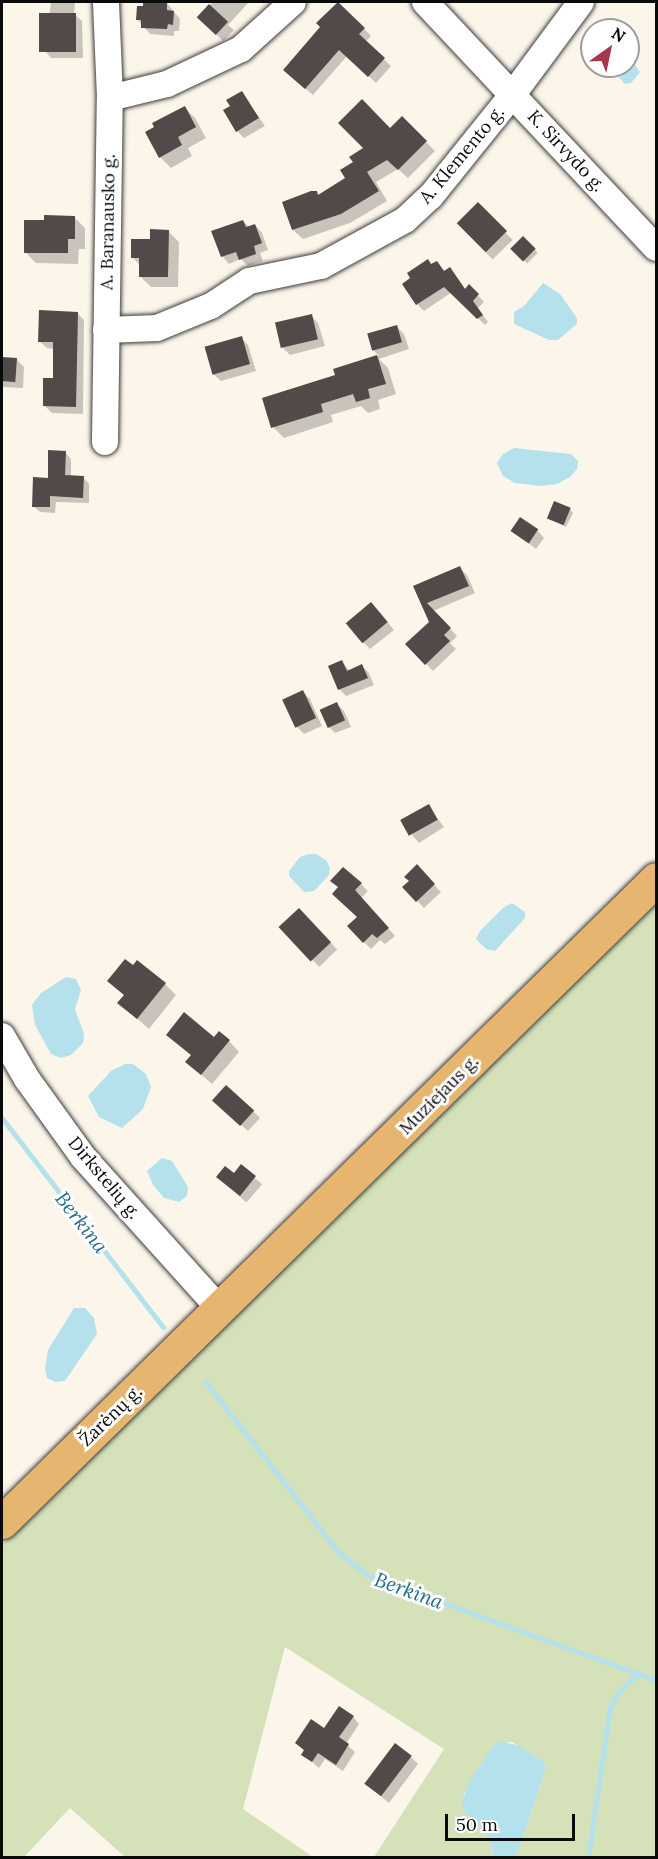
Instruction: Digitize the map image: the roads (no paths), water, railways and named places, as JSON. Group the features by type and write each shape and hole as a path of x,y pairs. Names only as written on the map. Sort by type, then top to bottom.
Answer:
{"main road":[{"name":"Muziejaus g.","path":"221,1310 657,879"},
{"name":"Žarėnų g.","path":"2,1522 221,1310"}],"street":[{"name":"A. Baranausko g.","path":"105,442 110,98 106,2"},
{"path":"110,98 167,84 241,48 293,2"},
{"name":"K. Sirvydo g.","path":"425,2 657,248"},
{"name":"A. Klemento g.","path":"106,330 157,328 211,306 249,281 321,266 405,220 431,196 513,94 581,2"},
{"name":"Dirkstelių g.","path":"2,1036 27,1079 83,1157 221,1310"}],"water":[{"path":"619,78 635,78 631,83 625,84"},
{"path":"543,283 560,294 577,318 577,324 558,340 549,340 514,324 514,312 524,306"},
{"path":"514,448 571,454 578,461 577,469 570,477 557,484 540,486 515,483 503,476 497,463 503,454"},
{"path":"316,854 326,860 330,868 329,875 314,891 304,892 289,876 289,871 300,857"},
{"path":"512,903 525,912 525,918 495,951 486,949 476,939 480,931 503,908"},
{"path":"66,977 76,979 81,990 75,1009 84,1034 83,1043 71,1055 61,1058 51,1054 35,1025 32,1005 41,993"},
{"path":"125,1064 133,1064 146,1074 151,1087 143,1109 122,1128 99,1117 88,1096 111,1071"},
{"path":"162,1158 172,1161 188,1187 187,1196 179,1202 164,1198 153,1185 147,1171"},
{"path":"74,1308 85,1308 94,1318 97,1334 65,1381 55,1382 47,1378 45,1369 48,1350"},
{"path":"500,1741 520,1746 543,1761 546,1769 516,1857 493,1857 490,1838 464,1811 462,1803 469,1782 495,1744"}],"waterway":[{"name":"Berkina","path":"2,1118 163,1327"},
{"name":"Berkina","path":"205,1381 338,1552 367,1575 656,1680"},
{"path":"588,1858 610,1708 617,1694 639,1673"}]}
